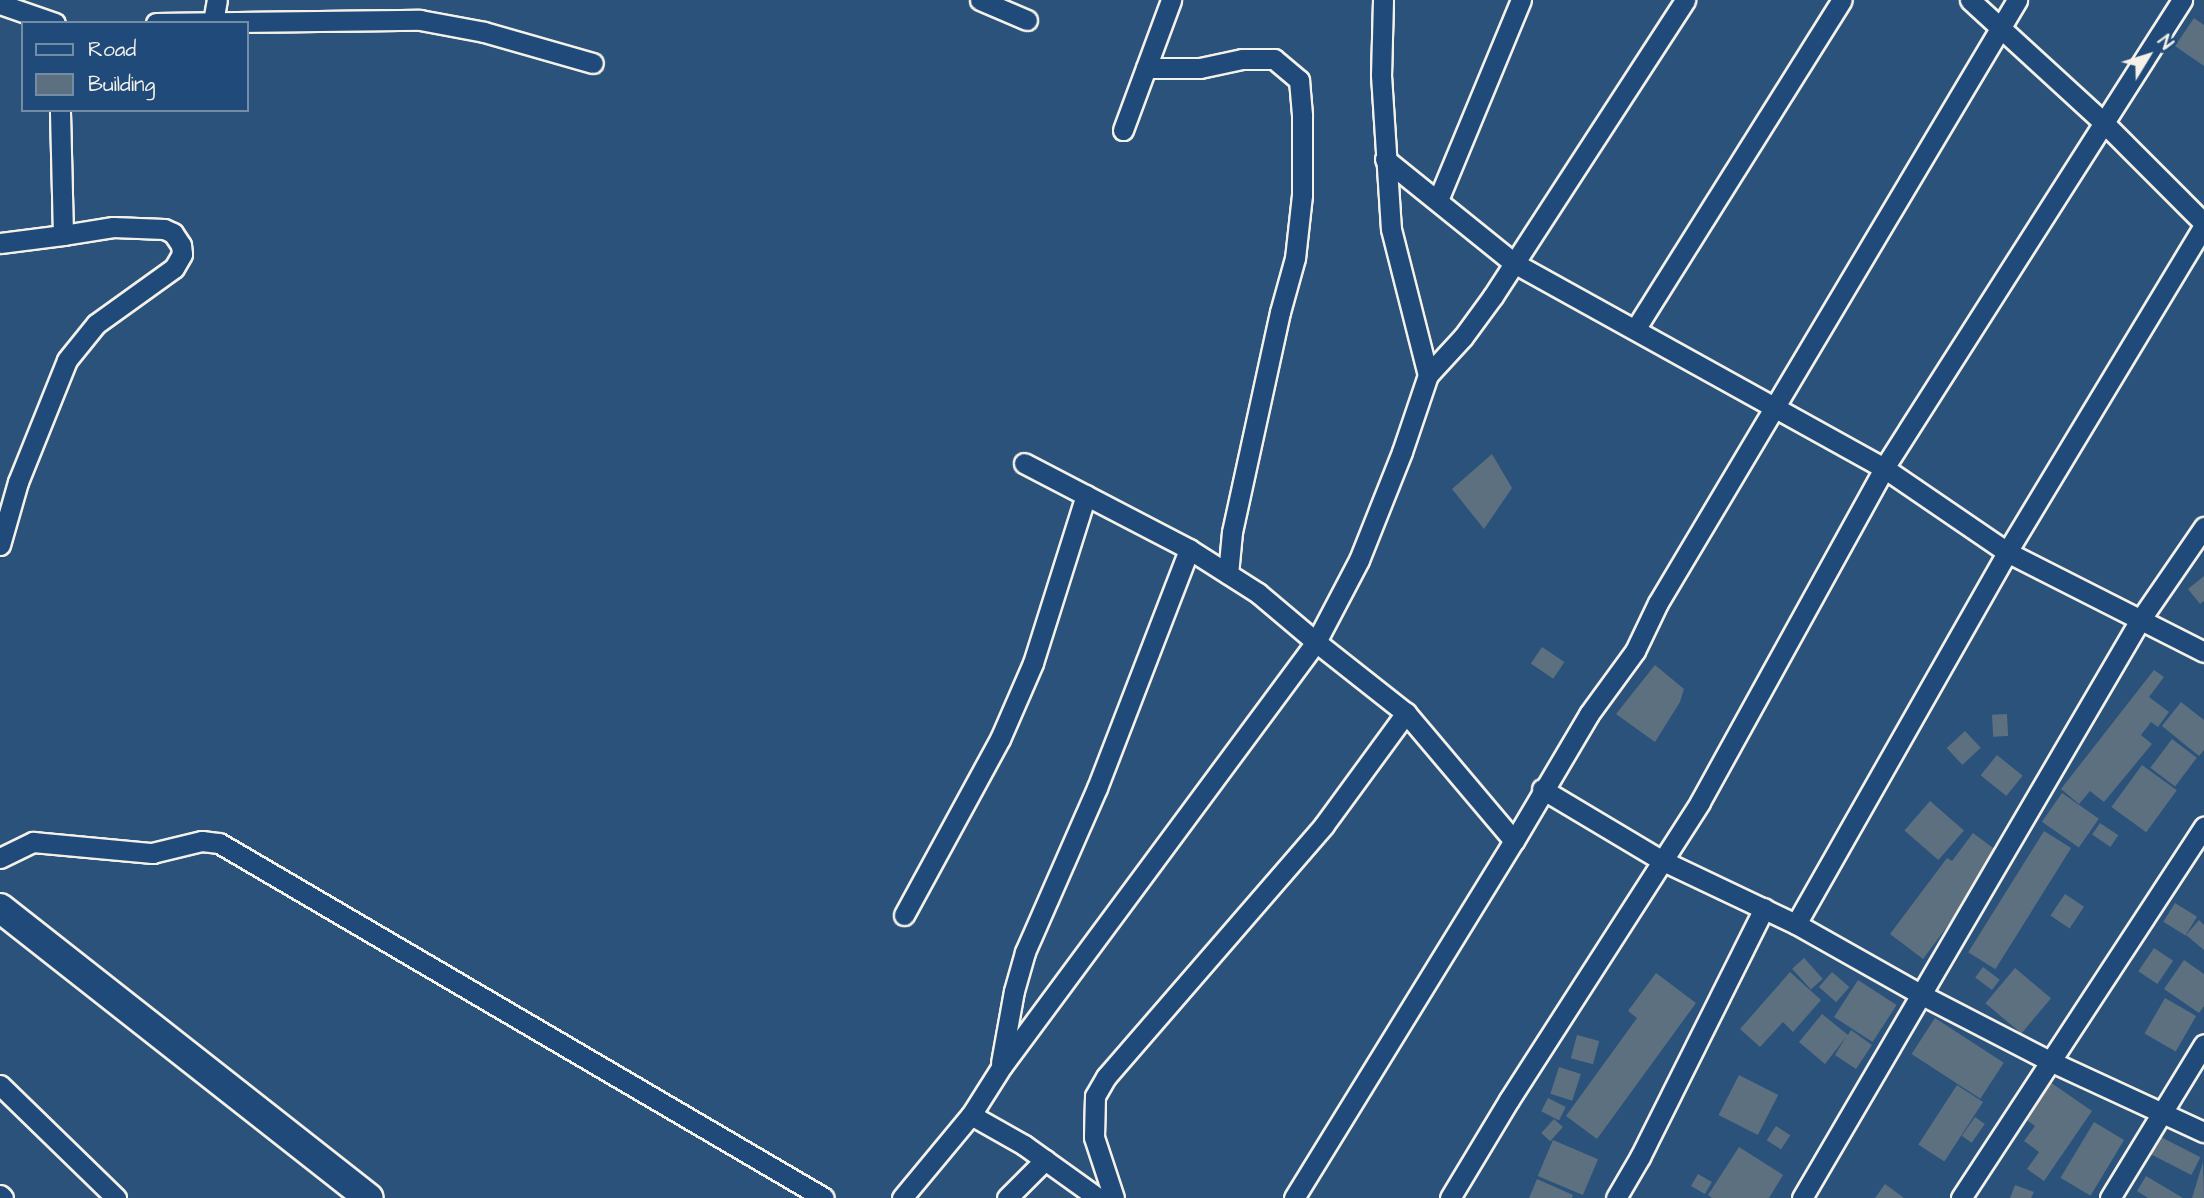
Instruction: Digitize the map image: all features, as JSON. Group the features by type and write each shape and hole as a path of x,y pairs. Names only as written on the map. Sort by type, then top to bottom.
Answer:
{"street":[{"path":"213,21 217,0"},
{"path":"980,0 1027,20"},
{"path":"1123,130 1171,0"},
{"path":"1383,0 1385,159 1391,229 1428,375"},
{"path":"1438,200 1521,0"},
{"path":"902,1198 971,1115 999,1070 1316,642 1359,560 1402,452 1428,375 1463,337 1514,263 1685,0"},
{"path":"1636,328 1842,0"},
{"path":"1796,924 2007,552 2204,224 2104,123 1970,0"},
{"path":"1294,1198 1514,841 1588,714 1635,651 1658,603 2017,0"},
{"path":"1450,1198 1700,802 1884,468 2182,0"},
{"path":"0,4 49,21"},
{"path":"248,22 420,20 484,32 593,63"},
{"path":"1146,68 1200,68 1242,59 1274,59 1298,80 1302,116 1302,195 1295,258 1280,312 1232,533 1228,574"},
{"path":"60,112 63,235"},
{"path":"1385,159 1514,263 1636,328 1774,410 1884,468 2007,552 2204,652"},
{"path":"0,243 113,227 164,229 173,233 181,245 182,254 174,268 96,324 67,360 19,482 0,545"},
{"path":"1024,463 1189,549 1258,593 1406,713 1514,841"},
{"path":"904,915 1000,739 1033,663 1086,495"},
{"path":"1802,1198 2140,620 2204,527"},
{"path":"999,1070 1014,991 1025,952 1097,789 1189,549"},
{"path":"1114,1198 1094,1137 1095,1096 1106,1077 1324,825 1406,713"},
{"path":"1542,789 1661,860 1796,924 1920,994 2050,1060 2204,1132"},
{"path":"1961,1198 2204,827"},
{"path":"0,858 33,842 152,853 202,841 219,843 824,1198"},
{"path":"0,908 369,1198"},
{"path":"1616,1198 1640,1157 1764,908"},
{"path":"2110,1198 2204,1044"},
{"path":"0,1085 116,1198"},
{"path":"971,1115 1045,1160 1098,1198"},
{"path":"1007,1198 1045,1160"}],"building":[{"path":"2194,18 2204,25 2204,66 2175,46"},
{"path":"1492,454 1512,488 1484,529 1452,489"},
{"path":"2204,576 2204,601 2200,604 2188,589"},
{"path":"1542,647 1564,662 1553,679 1531,664"},
{"path":"1655,665 1684,689 1680,702 1655,742 1616,714"},
{"path":"2154,670 2164,677 2149,697 2169,712 2158,727 2151,722 2141,735 2152,744 2104,802 2090,791 2079,804 2061,789"},
{"path":"2181,702 2204,720 2204,750 2199,756 2162,726"},
{"path":"2007,714 2008,736 1993,737 1992,715"},
{"path":"1965,731 1981,748 1962,765 1947,748"},
{"path":"2172,739 2197,758 2175,786 2150,768"},
{"path":"1997,755 2023,776 2006,796 1981,775"},
{"path":"2142,765 2177,790 2146,832 2111,807"},
{"path":"2062,793 2099,819 2079,847 2042,822"},
{"path":"1930,801 1964,831 1938,860 1904,830"},
{"path":"2100,823 2118,835 2110,847 2092,835"},
{"path":"2044,831 2071,848 1995,969 1968,952"},
{"path":"1973,833 2001,854 1923,959 1890,934 1947,858 1952,861"},
{"path":"2065,894 2084,907 2070,928 2050,916"},
{"path":"2175,903 2197,917 2185,935 2163,922"},
{"path":"2199,920 2204,925 2204,950 2186,935"},
{"path":"2154,948 2173,961 2157,984 2138,971"},
{"path":"1804,958 1823,979 1811,990 1792,969"},
{"path":"2184,960 2204,974 2204,1006 2199,1013 2164,989"},
{"path":"1983,967 2000,980 1992,990 1975,977"},
{"path":"2015,968 2051,998 2021,1033 1985,1003"},
{"path":"1790,972 1821,1000 1793,1032 1783,1022 1760,1047 1740,1029"},
{"path":"1832,972 1849,987 1836,1002 1819,987"},
{"path":"1656,973 1696,1003 1597,1139 1566,1116 1637,1018 1628,1011"},
{"path":"1858,980 1897,1005 1873,1042 1834,1017"},
{"path":"2165,998 2196,1016 2176,1052 2144,1034"},
{"path":"1822,1014 1848,1035 1851,1030 1872,1045 1856,1069 1835,1055 1846,1037 1825,1064 1799,1042"},
{"path":"1935,1018 2004,1063 1980,1099 1912,1054"},
{"path":"1577,1035 1599,1041 1593,1064 1571,1058"},
{"path":"1559,1067 1581,1074 1572,1101 1550,1094"},
{"path":"1739,1075 1778,1095 1758,1135 1719,1115"},
{"path":"2050,1082 2092,1111 2044,1181 2027,1169 2039,1152 2024,1141 2035,1126 2025,1119"},
{"path":"1957,1085 1983,1102 1944,1161 1918,1145"},
{"path":"1548,1098 1566,1107 1559,1120 1541,1111"},
{"path":"1975,1117 1985,1124 1972,1143 1962,1136"},
{"path":"1554,1119 1563,1127 1550,1141 1541,1133"},
{"path":"2094,1122 2124,1140 2091,1196 2061,1178"},
{"path":"1776,1126 1790,1135 1781,1150 1767,1140"},
{"path":"2155,1134 2200,1157 2191,1175 2146,1152"},
{"path":"1553,1140 1598,1159 1583,1195 1538,1176"},
{"path":"1739,1147 1783,1175 1769,1198 1712,1198 1708,1195"},
{"path":"2203,1162 2204,1198 2192,1198"},
{"path":"1698,1174 1712,1182 1705,1194 1691,1186"},
{"path":"2146,1176 2183,1198 2148,1198 2137,1191"},
{"path":"1537,1179 1573,1195 1572,1198 1529,1198"},
{"path":"1885,1184 1904,1198 1875,1198"},
{"path":"2015,1185 2034,1192 2031,1198 2010,1198"}]}
